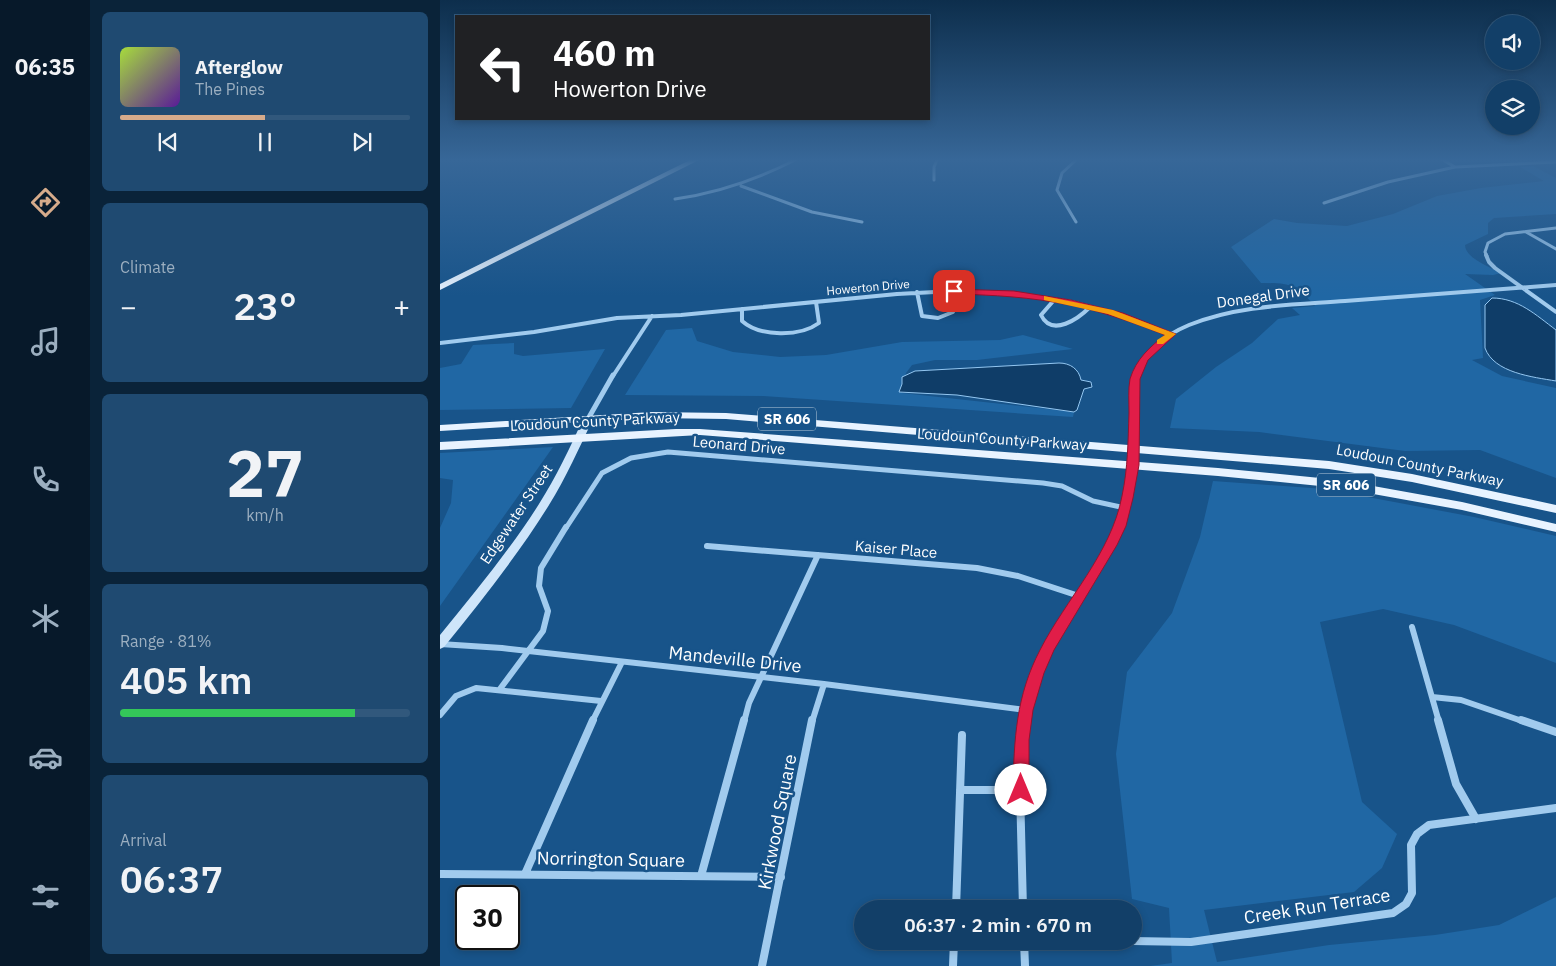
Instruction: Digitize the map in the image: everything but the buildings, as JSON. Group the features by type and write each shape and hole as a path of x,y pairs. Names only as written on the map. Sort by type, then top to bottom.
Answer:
{"main road":[{"path":"440,287 605,205"},
{"name":"Loudoun County Parkway","path":"440,428 681,415 772,418 1329,465 1371,470 1556,508"},
{"name":"Loudoun County Parkway","path":"440,446 700,432 1133,465 1349,486 1462,506 1556,528"}],"street":[{"path":"793,205 812,212 862,222"},
{"path":"1065,205 1076,222"},
{"path":"1556,228 1525,231 1498,237 1488,244 1485,252 1489,262 1495,268 1556,312"},
{"path":"1525,231 1556,249"},
{"name":"Donegal Drive","path":"1023,900 1021,790 1022,740 1026,710 1036,673 1047,650 1111,545 1125,508 1133,465 1135,379 1144,359 1152,349 1171,334 1211,317 1247,309 1556,285"},
{"path":"917,292 922,316 938,319 948,317 953,312 954,291"},
{"name":"Howerton Drive","path":"440,343 534,332 617,318 742,309 917,292 954,291 1007,293 1055,299 1130,318 1171,334"},
{"path":"1055,299 1041,316 1042,320 1048,324 1059,325 1072,322 1090,307"},
{"path":"742,309 742,321 746,326 764,330 800,332 814,328 819,323 816,302"},
{"name":"Edgewater Street","path":"440,644 520,540 564,471 604,389 652,316"},
{"name":"Leonard Drive","path":"500,689 529,651 548,621 549,611 547,603 538,586 541,568 595,481 602,473 619,462 643,454 668,452 1043,483 1062,486 1104,505 1125,508"},
{"name":"Kaiser Place","path":"707,546 999,571 1079,596"},
{"path":"701,876 749,703 818,555"},
{"path":"1412,627 1456,784 1476,818"},
{"name":"Mandeville Drive","path":"440,644 529,651 824,684 1026,710"},
{"path":"525,874 601,701 622,662"},
{"name":"Kirkwood Square","path":"762,966 815,708 824,684"},
{"path":"440,715 452,700 467,690 485,687 601,701"},
{"path":"1432,697 1460,700 1556,732"},
{"path":"956,900 962,735"},
{"path":"960,790 1021,790"},
{"name":"Creek Run Terrace","path":"1142,941 1191,942 1393,913 1404,908 1411,900 1414,889 1410,848 1413,838 1419,830 1429,825 1556,808"},
{"name":"Norrington Square","path":"440,874 781,877"},
{"path":"953,966 954,950"},
{"path":"1024,950 1024,966"}],"shaded area":[{"path":"1415,205 1556,205 1556,214 1494,218 1488,223 1488,234 1465,245 1466,250 1474,258 1502,273 1493,275 1465,274 1495,295 1480,300 1483,358 1472,360 1502,376 1556,388 1556,478 1480,450 1405,451 1259,432 1170,428 1176,399 1216,367 1252,343 1278,319 1300,315 1292,308 1315,306 1302,293 1291,286 1261,283 1231,247 1274,219 1297,223 1347,226 1393,214"},
{"path":"1492,298 1518,304 1534,313 1556,330 1556,381 1515,372 1497,363 1490,356 1485,348 1485,305"},
{"path":"692,328 697,341 733,352 780,357 826,355 902,342 1000,340 1023,335 1073,349 977,360 935,360 912,365 906,373 902,393 1074,412 1073,417 763,396 625,395 666,330"},
{"path":"514,343 514,354 523,356 605,349 571,408 440,410 440,368 461,364 473,345"},
{"path":"1059,363 1070,365 1076,370 1081,380 1091,382 1092,387 1084,389 1077,410 1074,412 957,395 899,392 902,377 915,371"},
{"path":"553,447 440,606 440,528 451,503 453,480 440,478 440,453"},
{"path":"1213,481 1325,489 1474,517 1556,536 1556,663 1454,625 1383,609 1320,622 1362,802 1397,834 1382,868 1354,892 1204,910 1217,962 1329,945 1435,935 1499,925 1556,897 1556,966 1150,966 1172,963 1169,908 1132,899 1116,754 1127,672 1172,613 1200,537"}],"slow traffic":[{"path":"1047,298 1110,312 1171,334 1160,342"}],"route":[{"path":"954,291 994,292 1071,302 1130,318 1171,334 1152,349 1144,359 1135,379 1133,391 1133,465 1128,498 1120,526 1111,545 1047,650 1036,673 1026,710 1022,740 1021,790"}]}
